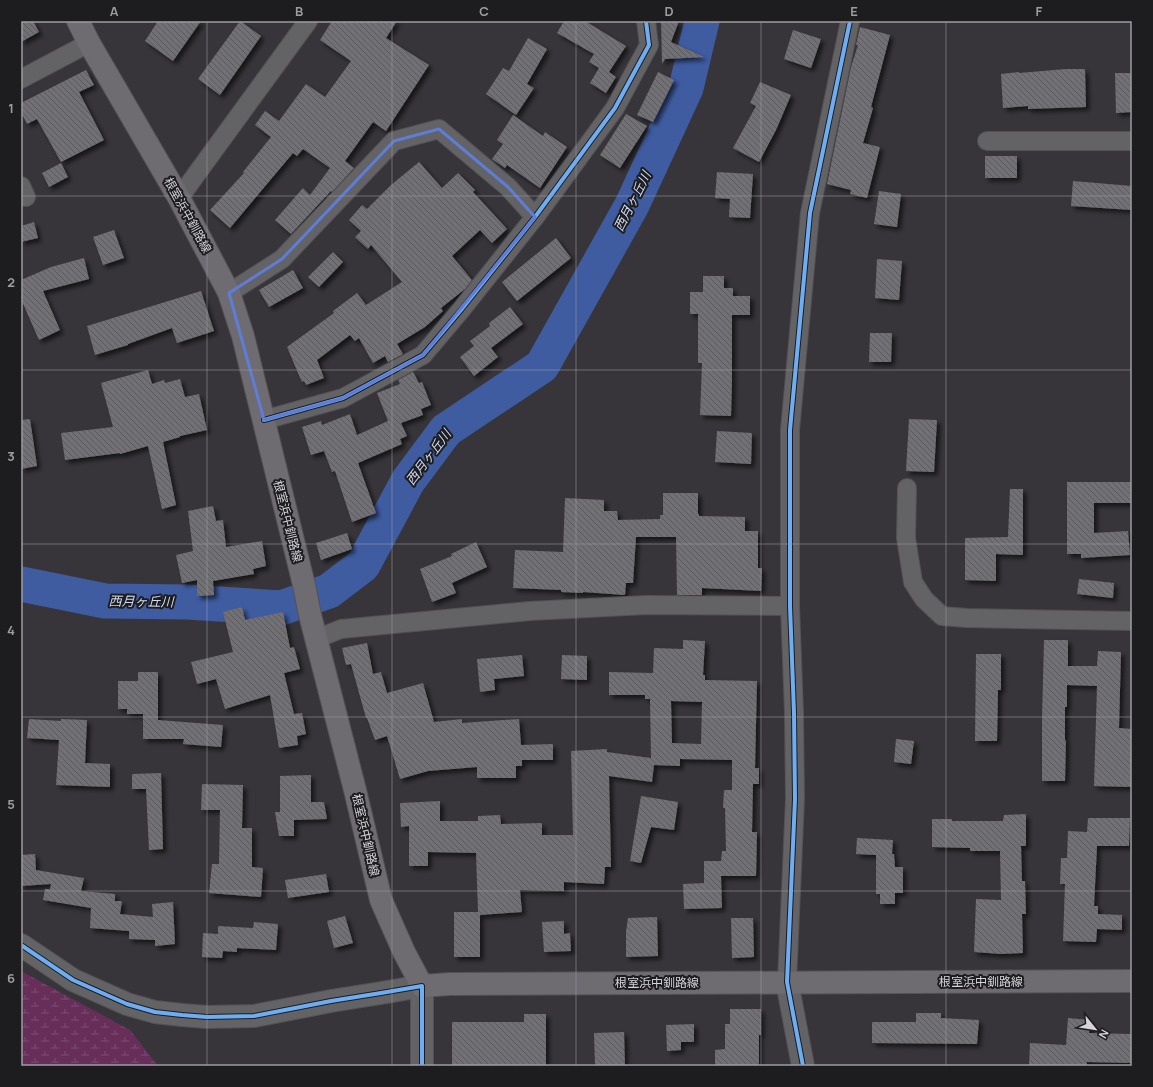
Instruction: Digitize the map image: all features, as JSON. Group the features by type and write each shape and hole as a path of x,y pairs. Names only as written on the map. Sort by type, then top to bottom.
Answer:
{"main road":[{"name":"根室浜中釧路線","path":"78,21 89,44 180,198 229,293 243,336 310,615 354,783 381,900 404,952 422,986 458,984 1132,981"}],"street":[{"path":"180,198 308,21"},
{"path":"264,420 343,398 423,355 535,217 615,108 649,45 646,21"},
{"path":"803,1066 788,982 795,799 794,713 790,606 790,430 810,213 850,21"},
{"path":"21,80 89,44"},
{"path":"229,293 282,259 394,141 439,129 508,187 535,217"},
{"path":"987,141 1132,141"},
{"path":"907,488 906,538 913,582 924,599 942,616 967,618 1132,621"},
{"path":"316,638 341,630 530,611 646,605 790,606"},
{"path":"21,946 73,980 127,1004 154,1012 182,1015 206,1017 254,1016 331,1001 381,994 422,986 422,1066"}],"highlighted area":[{"path":"439,129 508,187 535,217 423,355 343,398 264,420 229,293 282,259 394,141"}],"green space":[{"path":"21,971 130,1030 158,1066 21,1066"}],"building":[{"path":"21,21 33,21 39,32 21,42"},
{"path":"158,21 201,21 173,61 145,41"},
{"path":"240,21 261,36 220,95 198,79"},
{"path":"332,21 397,21 386,38 429,65 386,131 373,122 345,161 354,168 291,234 275,220 303,188 310,195 330,168 303,149 297,156 293,153 230,228 210,210 244,173 243,172 271,137 255,125 265,111 279,121 306,84 325,97 351,61 320,40"},
{"path":"564,21 585,21 626,46 609,72 616,77 606,93 590,83 599,68 589,62 594,54 557,33"},
{"path":"661,21 679,21 671,42 704,57 665,59 662,64"},
{"path":"860,27 890,35 871,107 873,108 863,143 880,147 867,198 850,194 851,190 827,184 851,67 858,45 856,45"},
{"path":"793,30 821,39 811,68 784,59"},
{"path":"528,38 547,49 527,84 534,88 516,115 486,94 503,68 509,71"},
{"path":"1085,69 1086,107 1028,109 1028,106 1003,108 1001,74"},
{"path":"86,70 94,85 79,92 104,140 61,162 37,119 27,124 21,112 21,103"},
{"path":"658,72 674,80 653,122 637,115"},
{"path":"1115,73 1132,73 1132,112 1116,113"},
{"path":"760,82 791,95 776,130 759,162 733,148 756,106 750,103"},
{"path":"626,114 647,126 620,168 600,155"},
{"path":"513,115 543,136 545,132 567,147 540,188 507,165 505,168 492,159 503,144 497,140"},
{"path":"985,156 1017,156 1017,178 985,178"},
{"path":"419,162 442,188 458,173 475,190 473,192 507,229 492,243 480,230 452,256 472,280 465,289 441,308 443,311 425,327 397,344 403,354 388,362 385,356 373,363 359,338 355,341 350,335 317,360 324,378 306,385 304,381 302,382 287,347 334,313 333,311 357,293 366,305 402,282 371,245 368,249 355,237 361,231 349,220 362,205 367,209 391,185"},
{"path":"61,163 68,177 49,187 42,173"},
{"path":"717,172 753,174 750,218 729,217 730,199 715,198"},
{"path":"1073,181 1132,186 1132,210 1071,206"},
{"path":"879,191 901,194 897,227 874,224"},
{"path":"34,222 38,238 21,242 21,226"},
{"path":"114,230 124,258 103,265 93,237"},
{"path":"556,238 571,258 517,301 502,282"},
{"path":"333,252 343,262 319,287 308,277"},
{"path":"84,258 89,279 43,291 60,330 39,340 21,299 21,280 51,267"},
{"path":"877,259 902,261 899,300 875,298"},
{"path":"293,270 303,288 269,307 259,290"},
{"path":"703,276 724,276 724,288 733,288 733,296 750,296 750,315 732,315 731,416 700,415 702,363 698,363 698,314 690,314 690,292 703,292"},
{"path":"201,291 214,331 177,343 172,328 128,345 95,355 87,326"},
{"path":"510,307 523,324 491,348 498,357 474,376 460,357 474,346 470,341 490,326 489,323"},
{"path":"870,333 892,333 891,362 869,362"},
{"path":"148,370 152,384 164,380 165,383 180,379 185,397 199,394 207,430 180,436 163,442 176,505 162,509 148,446 120,454 65,460 61,433 113,427 101,383"},
{"path":"413,372 419,383 422,382 431,405 421,409 423,415 401,423 407,436 400,439 402,444 358,463 376,513 352,522 335,471 332,472 324,451 311,455 302,427 321,421 322,425 350,414 357,435 388,421 377,393 400,384 398,380"},
{"path":"30,419 37,466 21,469 21,420"},
{"path":"909,419 937,420 934,472 906,471"},
{"path":"717,431 752,433 751,464 715,462"},
{"path":"1067,482 1131,482 1131,503 1094,503 1094,533 1128,531 1130,555 1081,558 1081,554 1067,554"},
{"path":"1010,489 1023,489 1023,555 996,554 996,581 965,580 965,538 1008,537"},
{"path":"663,493 698,493 699,516 745,517 745,531 758,531 758,568 762,568 761,591 702,588 702,595 677,595 676,537 636,537 633,583 626,583 625,595 513,588 515,550 563,552 565,498 604,500 604,511 617,511 618,520 660,519 660,515 663,515"},
{"path":"213,506 216,521 223,520 226,547 262,541 266,566 253,569 254,574 213,581 214,595 197,596 197,580 182,583 176,555 193,551 188,511"},
{"path":"347,533 352,549 321,560 316,543"},
{"path":"476,542 487,567 452,583 456,593 432,602 420,569 452,556 451,554"},
{"path":"1079,579 1114,583 1113,598 1077,594"},
{"path":"242,607 245,620 283,612 290,648 294,647 300,669 284,673 294,714 302,713 306,734 297,736 298,745 279,748 270,695 225,709 216,679 197,684 191,662 233,652 223,612"},
{"path":"683,640 705,641 703,675 705,675 705,680 757,681 755,768 759,768 759,784 753,784 752,832 757,832 756,876 721,876 722,908 684,909 683,884 704,883 704,861 721,861 722,851 726,851 725,808 723,808 724,790 732,790 732,760 680,759 680,766 654,765 652,782 609,776 611,867 605,867 604,884 564,882 564,891 520,890 522,912 480,915 480,957 454,957 454,912 478,912 476,853 428,852 428,866 409,866 409,826 401,827 400,803 440,801 440,821 478,821 478,816 500,815 501,824 542,823 542,835 573,835 571,751 607,749 607,752 651,758 650,699 645,699 645,695 609,695 609,672 653,673 654,648 683,649","holes":["671,701 702,702 701,744 672,743"]},
{"path":"1044,640 1068,640 1068,666 1097,666 1098,651 1121,652 1119,728 1132,729 1132,787 1094,786 1097,686 1067,685 1067,707 1065,707 1065,781 1042,781"},
{"path":"367,643 373,674 381,672 387,693 423,683 434,722 462,719 462,723 519,719 521,745 553,744 553,760 522,760 522,766 516,766 516,778 477,778 477,767 428,771 400,779 387,736 375,740 366,718 351,664 346,665 342,648"},
{"path":"976,654 1001,654 1001,690 998,690 997,741 975,741"},
{"path":"522,655 524,676 494,679 495,690 480,692 477,659"},
{"path":"562,655 587,656 587,680 561,679"},
{"path":"138,672 158,672 158,720 223,725 221,747 183,744 184,739 143,739 143,714 127,714 127,709 118,709 118,681 138,681"},
{"path":"29,719 61,721 61,719 87,720 85,763 110,764 110,787 56,785 59,740 27,738"},
{"path":"896,739 914,741 911,764 894,762"},
{"path":"161,773 163,849 149,850 146,789 132,789 132,774"},
{"path":"311,775 311,802 324,802 327,819 294,820 294,836 279,836 275,812 280,812 280,776"},
{"path":"202,784 243,785 242,828 252,828 252,867 263,868 261,897 209,893 212,864 219,864 220,810 201,810"},
{"path":"641,796 678,802 674,830 651,827 641,863 630,861"},
{"path":"1026,814 1026,846 1021,846 1022,881 1025,881 1026,914 1022,914 1023,953 1001,954 974,952 976,899 1001,900 1000,851 970,851 970,848 932,847 932,819 952,819 952,821 1003,821 1004,815"},
{"path":"1088,818 1130,818 1129,846 1097,846 1094,906 1098,906 1098,914 1122,915 1122,930 1097,929 1096,942 1063,941 1065,884 1060,884 1061,858 1067,858 1068,831 1087,832"},
{"path":"857,838 893,840 892,854 894,854 895,867 903,867 903,893 895,893 895,904 880,904 880,894 876,894 876,855 856,854"},
{"path":"35,854 36,870 84,878 81,891 115,894 115,901 122,901 120,914 153,917 152,904 173,902 175,944 155,946 155,940 129,939 129,931 90,928 91,908 43,900 45,889 50,889 51,884 21,886 21,855"},
{"path":"326,874 329,892 288,898 285,880"},
{"path":"345,916 353,943 334,948 327,921"},
{"path":"657,917 658,956 626,957 626,932 628,918"},
{"path":"731,918 753,918 754,957 732,958"},
{"path":"564,921 564,934 570,933 571,951 544,952 542,922"},
{"path":"254,922 278,924 276,950 237,948 237,952 223,951 222,958 202,957 203,933 218,934 218,926 253,928"},
{"path":"730,1009 761,1009 759,1066 715,1066 715,1050 725,1049 725,1024 730,1024"},
{"path":"916,1013 941,1013 941,1018 979,1020 977,1044 872,1043 872,1022 916,1022"},
{"path":"524,1014 546,1014 546,1066 452,1066 452,1022 524,1022"},
{"path":"1068,1018 1090,1020 1089,1033 1131,1034 1131,1063 1087,1062 1087,1066 1029,1066 1030,1043 1066,1045"},
{"path":"694,1024 694,1042 681,1042 681,1050 667,1051 666,1025"},
{"path":"624,1032 625,1066 595,1066 594,1033"}],"waterway":[{"name":"西月ヶ丘川","path":"21,584 105,601 188,602 281,608 329,591 363,565 408,481 446,430 542,366 632,205 686,88 702,21"}],"cycle path":[{"path":"264,420 343,398 423,355 535,217 615,108 649,45 646,21"},
{"path":"803,1066 787,982 795,799 794,713 790,606 790,430 810,213 850,21"},
{"path":"21,945 73,980 127,1004 155,1012 182,1015 207,1017 254,1016 331,1001 422,986 422,1066"}]}
